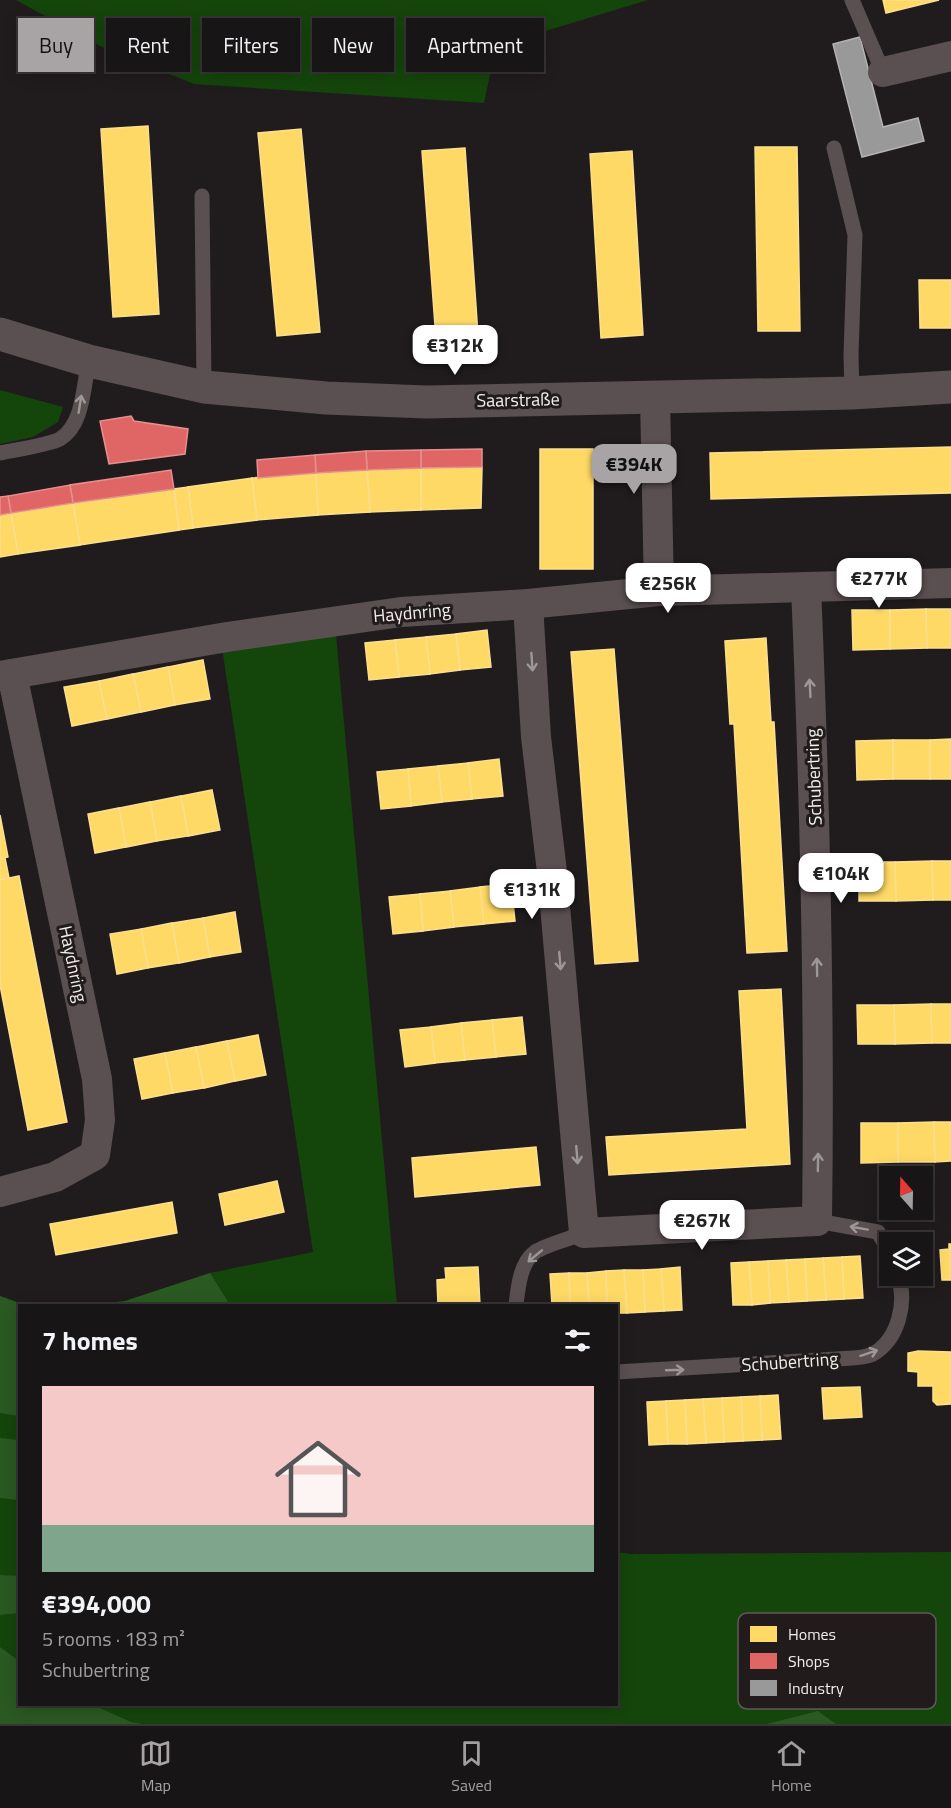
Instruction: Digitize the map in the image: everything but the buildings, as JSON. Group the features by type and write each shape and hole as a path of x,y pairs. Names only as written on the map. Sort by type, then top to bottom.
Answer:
{"street":[{"path":"883,72 951,56"},
{"name":"Saarstraße","path":"0,334 88,361 204,387 326,398 426,402 852,393 951,387"},
{"path":"655,397 659,591"},
{"path":"816,1221 584,1233 552,872 536,737 528,604 659,591 951,583"},
{"name":"Schubertring","path":"806,587 816,858 819,1111 816,1221"},
{"name":"Haydnring","path":"0,1192 55,1177 95,1155 100,1120 95,1068 6,675 227,637 379,615 528,604"}],"lane":[{"path":"852,0 883,72"},
{"path":"834,148 855,235 852,393"},
{"path":"202,196 204,387"},
{"path":"0,453 59,440 72,428 79,415 88,361"},
{"path":"816,1221 879,1234"},
{"path":"516,1304 518,1285 526,1263 535,1252 584,1233"},
{"name":"Schubertring","path":"618,1372 766,1364 871,1355 888,1343 897,1324 902,1304 901,1286"}],"green space":[{"path":"16,0 648,0 544,31 544,18 406,18 406,72 491,72 484,103 194,84 164,72 190,72 190,18 106,18 106,48 94,43 94,18 49,18"},
{"path":"0,390 63,407 58,422 33,437 0,444"},
{"path":"336,635 397,1304 100,1304 125,1301 210,1273 313,1252 222,648"},
{"path":"210,1273 229,1304 100,1304 125,1301"},
{"path":"0,1296 22,1304 18,1304 18,1706 618,1706 618,1552 631,1554 951,1552 951,1724 0,1724"},
{"path":"0,1296 22,1304 18,1304 18,1416 0,1413"},
{"path":"0,1438 18,1440 18,1500 0,1498"},
{"path":"0,1575 18,1576 18,1613 0,1615"},
{"path":"0,1647 18,1660 18,1706 95,1706 131,1722 142,1724 0,1724"},
{"path":"818,1711 836,1724 767,1724"}]}
